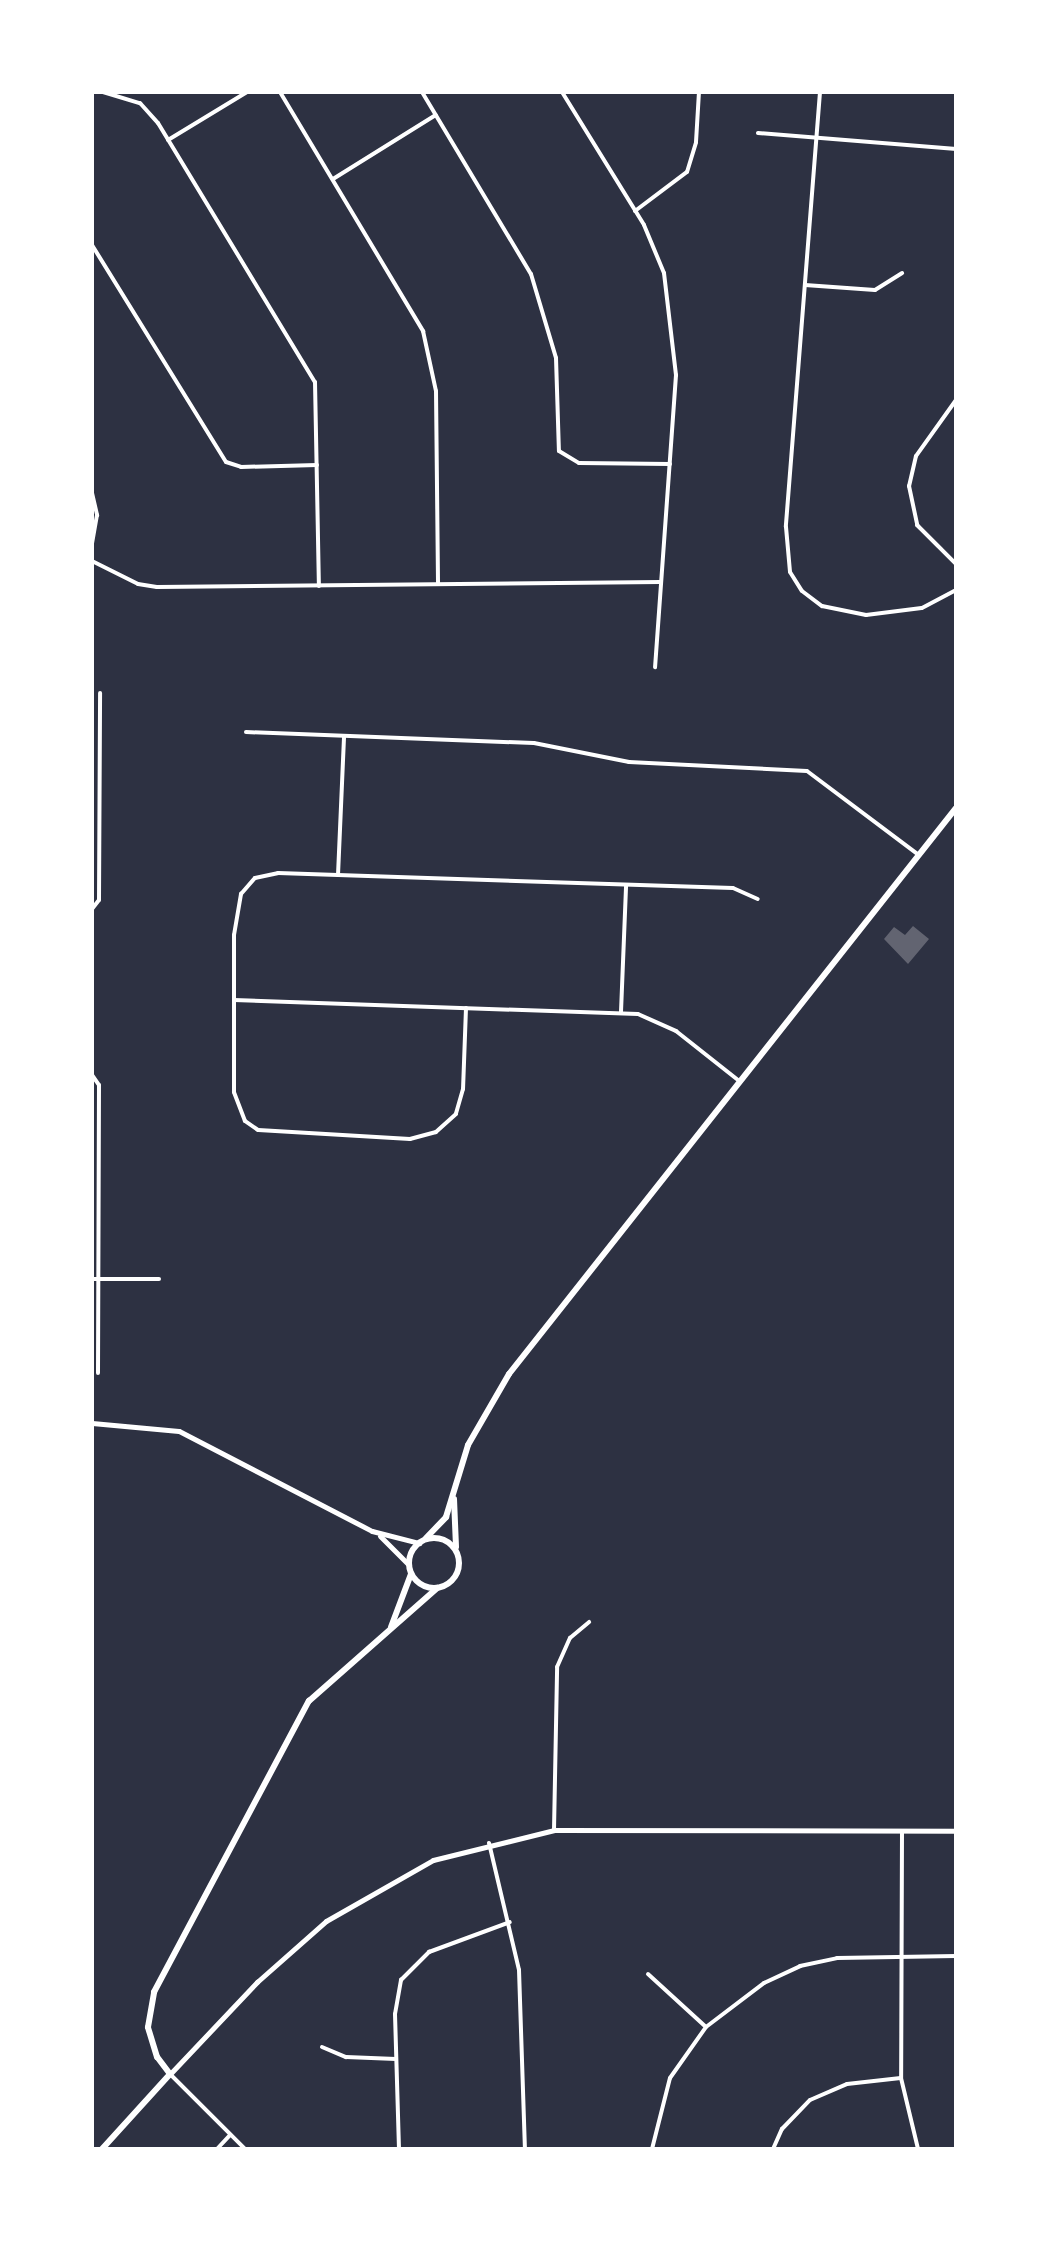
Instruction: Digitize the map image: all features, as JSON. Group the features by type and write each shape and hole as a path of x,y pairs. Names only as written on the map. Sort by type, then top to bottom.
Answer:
{"main road":[{"path":"390,1630 419,1543 439,1529 454,1495 468,1445 491,1398 738,1080 956,808"},
{"path":"102,2149 170,2074 157,2057 148,2017 168,1962 309,1701 437,1588 456,1576 454,1495"},
{"path":"426,1538 444,1539 457,1550"},
{"path":"410,1569 421,1585 437,1588"}],"street":[{"path":"103,92 140,103 168,140 315,382 319,586"},
{"path":"168,140 247,92"},
{"path":"280,92 412,305 431,361 438,585"},
{"path":"422,92 531,274 556,358 559,451 579,463 670,464"},
{"path":"562,92 635,211 664,273 676,375 655,667"},
{"path":"635,211 687,172 696,142 699,92"},
{"path":"820,92 785,547 790,572 802,591 835,611 886,615 922,608 956,590"},
{"path":"333,179 436,115"},
{"path":"758,133 956,149"},
{"path":"92,245 226,462 241,467 317,465"},
{"path":"805,285 875,290 902,273"},
{"path":"956,400 916,456 909,486 917,525 956,564"},
{"path":"92,493 97,515 92,544"},
{"path":"92,561 138,584 157,587 661,582"},
{"path":"92,909 99,900 100,693"},
{"path":"246,732 534,743 629,762 807,771 919,855"},
{"path":"338,875 344,736"},
{"path":"92,787 100,787"},
{"path":"466,1008 463,1089 456,1114 436,1132 410,1139 273,1134 245,1121 234,1092 236,904 248,884 271,873 733,888 758,899"},
{"path":"621,1012 626,885"},
{"path":"234,1000 621,1012 666,1025 738,1080"},
{"path":"92,1075 99,1085 95,1279 98,1373"},
{"path":"95,1279 159,1279"},
{"path":"92,1423 158,1426 189,1435 372,1531 419,1543"},
{"path":"372,1531 410,1569"},
{"path":"554,1830 557,1667 570,1638 589,1622"},
{"path":"245,2149 170,2074 257,1982 326,1921 406,1872 489,1843 554,1830 956,1831"},
{"path":"902,1832 901,2078 918,2149"},
{"path":"489,1843 519,1970 525,2149"},
{"path":"399,2149 397,1997 415,1963 429,1952 510,1922"},
{"path":"652,2149 670,2078 706,2027 764,1983 800,1966 837,1958 956,1956"},
{"path":"648,1974 706,2027"},
{"path":"322,2047 346,2057 396,2059"},
{"path":"773,2149 782,2129 810,2100 847,2084 901,2078"},
{"path":"217,2149 230,2135"}],"building":[{"path":"913,926 929,939 908,964 884,939 894,927 905,935"}]}
